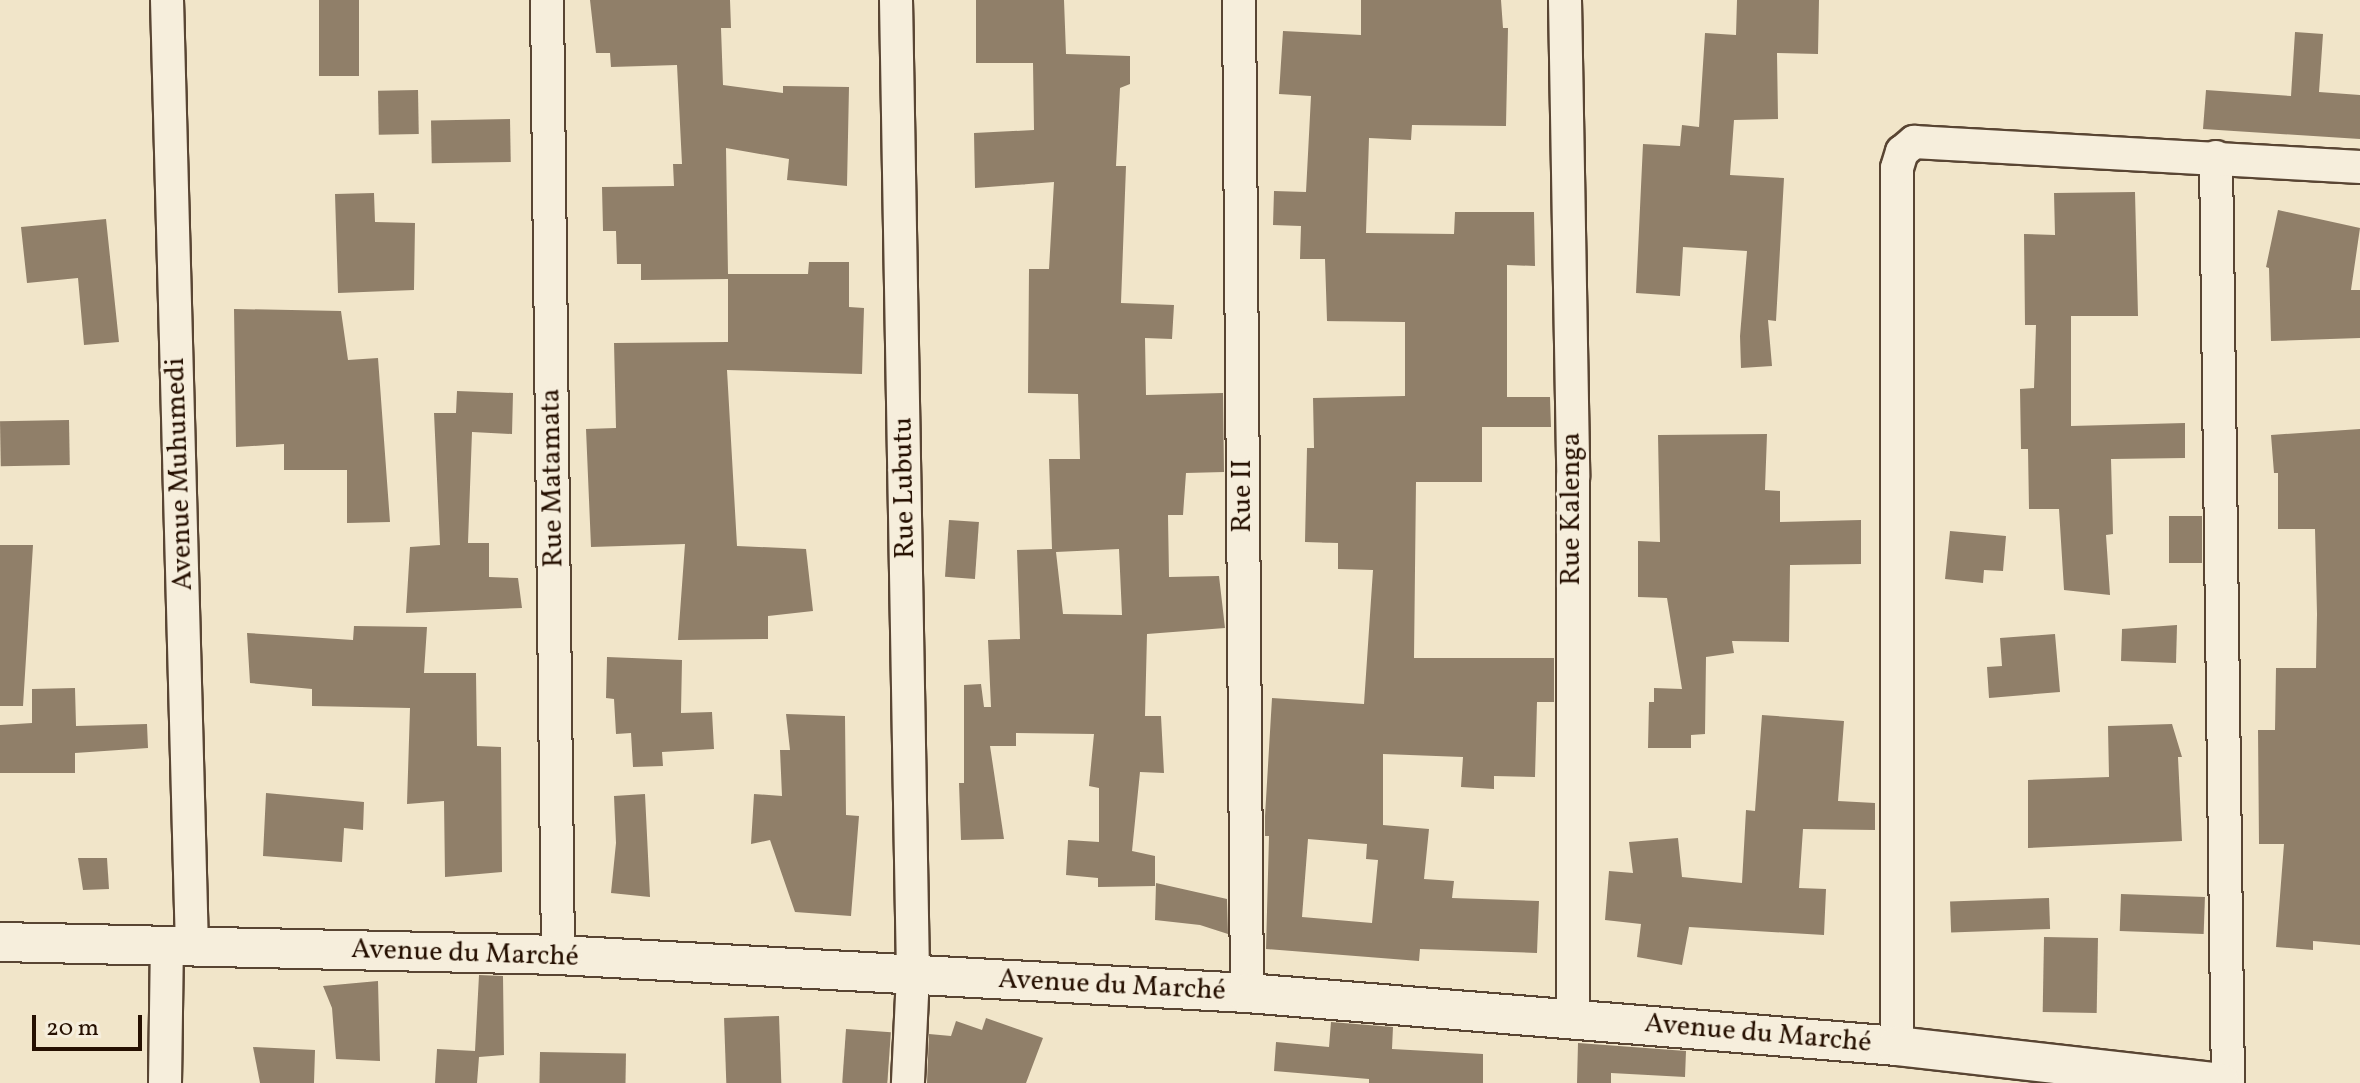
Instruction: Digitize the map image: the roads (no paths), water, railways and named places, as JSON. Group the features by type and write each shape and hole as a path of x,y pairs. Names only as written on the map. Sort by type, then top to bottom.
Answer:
{"street":[{"name":"Avenue Muhumedi","path":"165,1083 180,947 167,0"},
{"name":"Rue Matamata","path":"547,0 558,955"},
{"name":"Rue Lubutu","path":"896,0 913,975 908,1083"},
{"name":"Rue II","path":"1239,0 1247,993"},
{"name":"Rue Kalenga","path":"1565,0 1573,477 1573,1018"},
{"path":"1897,1046 1897,168 1902,152 1914,142 2360,167"},
{"path":"2216,157 2228,1083"},
{"name":"Avenue du Marché","path":"0,942 558,955 1247,993 1897,1046 2220,1083"}]}
